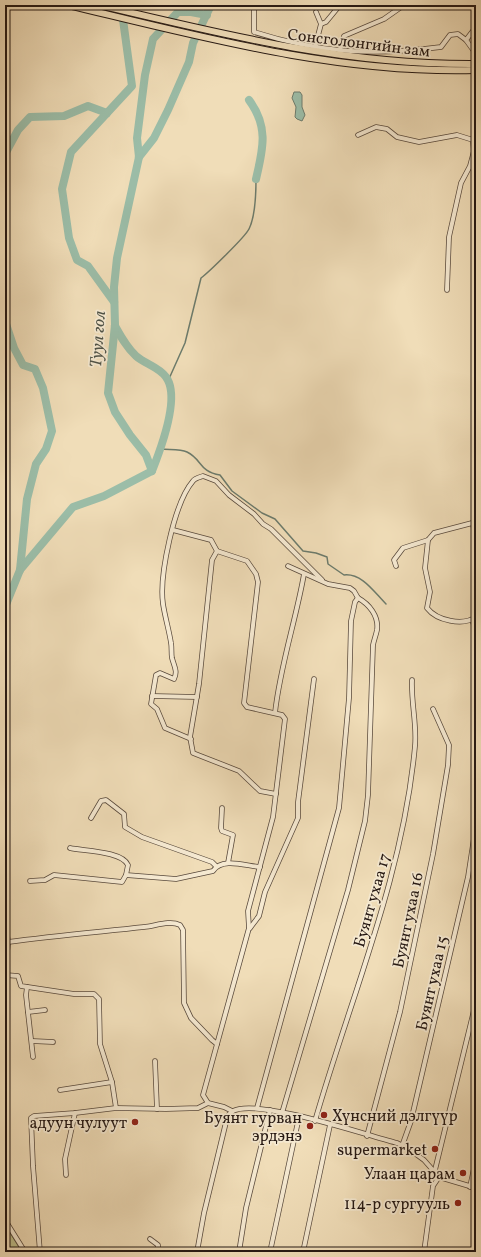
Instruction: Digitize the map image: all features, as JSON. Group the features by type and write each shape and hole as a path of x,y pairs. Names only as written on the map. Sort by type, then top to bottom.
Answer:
{"main road":[{"name":"Сонсголонгийн зам","path":"68,5 241,46 370,66 424,70 476,70"},
{"name":"Сонсголонгийн зам","path":"99,5 240,38 399,62 476,64"}],"street":[{"path":"254,5 254,32 318,49 321,24 316,12"},
{"path":"321,24 326,22 340,5"},
{"path":"404,5 384,19 344,36 339,53 401,52 441,47 450,35 458,34 466,40 476,54"},
{"path":"466,40 476,27"},
{"path":"399,62 401,52"},
{"path":"5,54 7,61 5,71"},
{"path":"358,135 376,127 387,129 397,138 418,142 457,135 475,139 474,151 470,166 461,183 449,237 447,290"},
{"path":"191,739 165,728 156,708 151,704 156,675 160,673 174,678 176,671 172,657 172,645 163,603 164,582 173,530 182,498 194,480 203,476 211,478 229,495 254,514 262,524 271,528 322,580 328,584 350,588 354,591 358,598 374,613 377,621 377,629 373,645 368,795 365,821 346,898 282,1113"},
{"path":"396,566 394,560 403,548 428,540 434,533 474,522 476,545"},
{"path":"173,530 211,540 217,551 247,560 256,574 258,582 244,699 247,707 282,715 285,719 271,824 248,910 250,928"},
{"path":"428,540 425,568 430,592 427,608 447,620 474,618 476,630"},
{"path":"217,551 212,560 208,612 191,739 193,753 239,771 260,791 276,794"},
{"path":"288,566 296,568 304,574 322,580"},
{"path":"275,713 278,684 297,613 304,574"},
{"path":"257,1108 339,808 349,698 351,621 355,602 358,598"},
{"path":"476,677 476,707"},
{"path":"208,1103 203,1095 204,1089 250,928 259,916 265,892 298,818 298,802 314,679"},
{"name":"Буянт ухаа 17","path":"315,1121 380,920 401,839 415,746 416,720 412,698 412,680"},
{"path":"152,696 197,697"},
{"name":"Буянт ухаа 16","path":"367,1136 400,1012 433,854 448,765 449,745 433,709"},
{"path":"91,818 101,801 106,800 124,814 125,827 142,837 212,862 216,866"},
{"path":"222,808 222,831 233,835 228,863"},
{"name":"Буянт ухаа 15","path":"402,1146 411,1121 468,877 476,825"},
{"path":"30,881 45,880 54,875 122,882 126,875 128,865 124,859 92,850 86,851 70,848"},
{"path":"126,875 176,879 213,871 216,866 228,863 260,867"},
{"path":"8,942 89,931 150,927 175,922 180,924 182,930 184,1003 191,1018 217,1044"},
{"path":"6,928 8,942 5,975 18,976 21,986 74,994 94,994 98,999 100,1044 112,1082 116,1108"},
{"path":"27,987 26,995 33,1057"},
{"path":"435,1170 476,1002"},
{"path":"28,1012 45,1010"},
{"path":"32,1041 53,1042"},
{"path":"155,1061 157,1109"},
{"path":"60,1090 112,1082"},
{"path":"40,1252 30,1121 34,1116 116,1108 198,1108 208,1103 224,1107 232,1111 257,1108 270,1110 330,1124 402,1146 435,1170 439,1177 476,1188"},
{"path":"238,1252 246,1208 270,1110"},
{"path":"197,1252 224,1128 227,1118 232,1111"},
{"path":"66,1175 65,1159 75,1113"},
{"path":"270,1252 299,1117"},
{"path":"303,1252 330,1124"},
{"path":"470,1186 476,1159"},
{"path":"424,1252 433,1186 439,1177"},
{"path":"5,1220 25,1252"},
{"path":"150,1239 158,1245 158,1252"}],"shaded area":[{"path":"294,92 300,92 302,95 302,107 305,115 302,121 295,117 296,107 292,98"},
{"path":"5,1225 22,1252 5,1252"}],"waterway":[{"name":"Туул гол","path":"114,302 88,266 77,260 69,238 62,189 71,152 132,86 121,5"},
{"path":"139,157 154,138 168,110 189,62 193,43 211,5"},
{"name":"Туул гол","path":"5,607 20,570 73,507 104,496 152,471 146,455 130,435 115,412 108,393 115,325 114,287 117,258 139,157 137,138 145,75 153,39 178,12 191,12 207,15"},
{"path":"249,100 260,120 263,138 261,158 256,179"},
{"path":"5,154 18,130 30,117 64,116 88,106 107,113"},
{"path":"168,381 185,343 201,278 219,262 249,229 254,212 256,179"},
{"path":"5,321 14,348 23,365 35,369 43,388 52,431 46,449 36,464 27,499 20,570"},
{"path":"115,326 124,342 133,353 163,374 170,386 171,397 168,424 152,471"},
{"path":"161,449 181,450 192,455 208,471 220,475 232,491 262,513 275,519 303,551 316,553 327,557 328,564 344,575 350,575 362,580 386,604"}],"place":[{"name":"Хүнсний дэлгүүр","path":"324,1115"},
{"name":"адуун чулуут","path":"135,1122"},
{"name":"Буянт гурван эрдэнэ","path":"310,1126"},
{"name":"supermarket","path":"435,1149"},
{"name":"Улаан царам","path":"463,1173"},
{"name":"114-р сургууль","path":"458,1203"}]}
